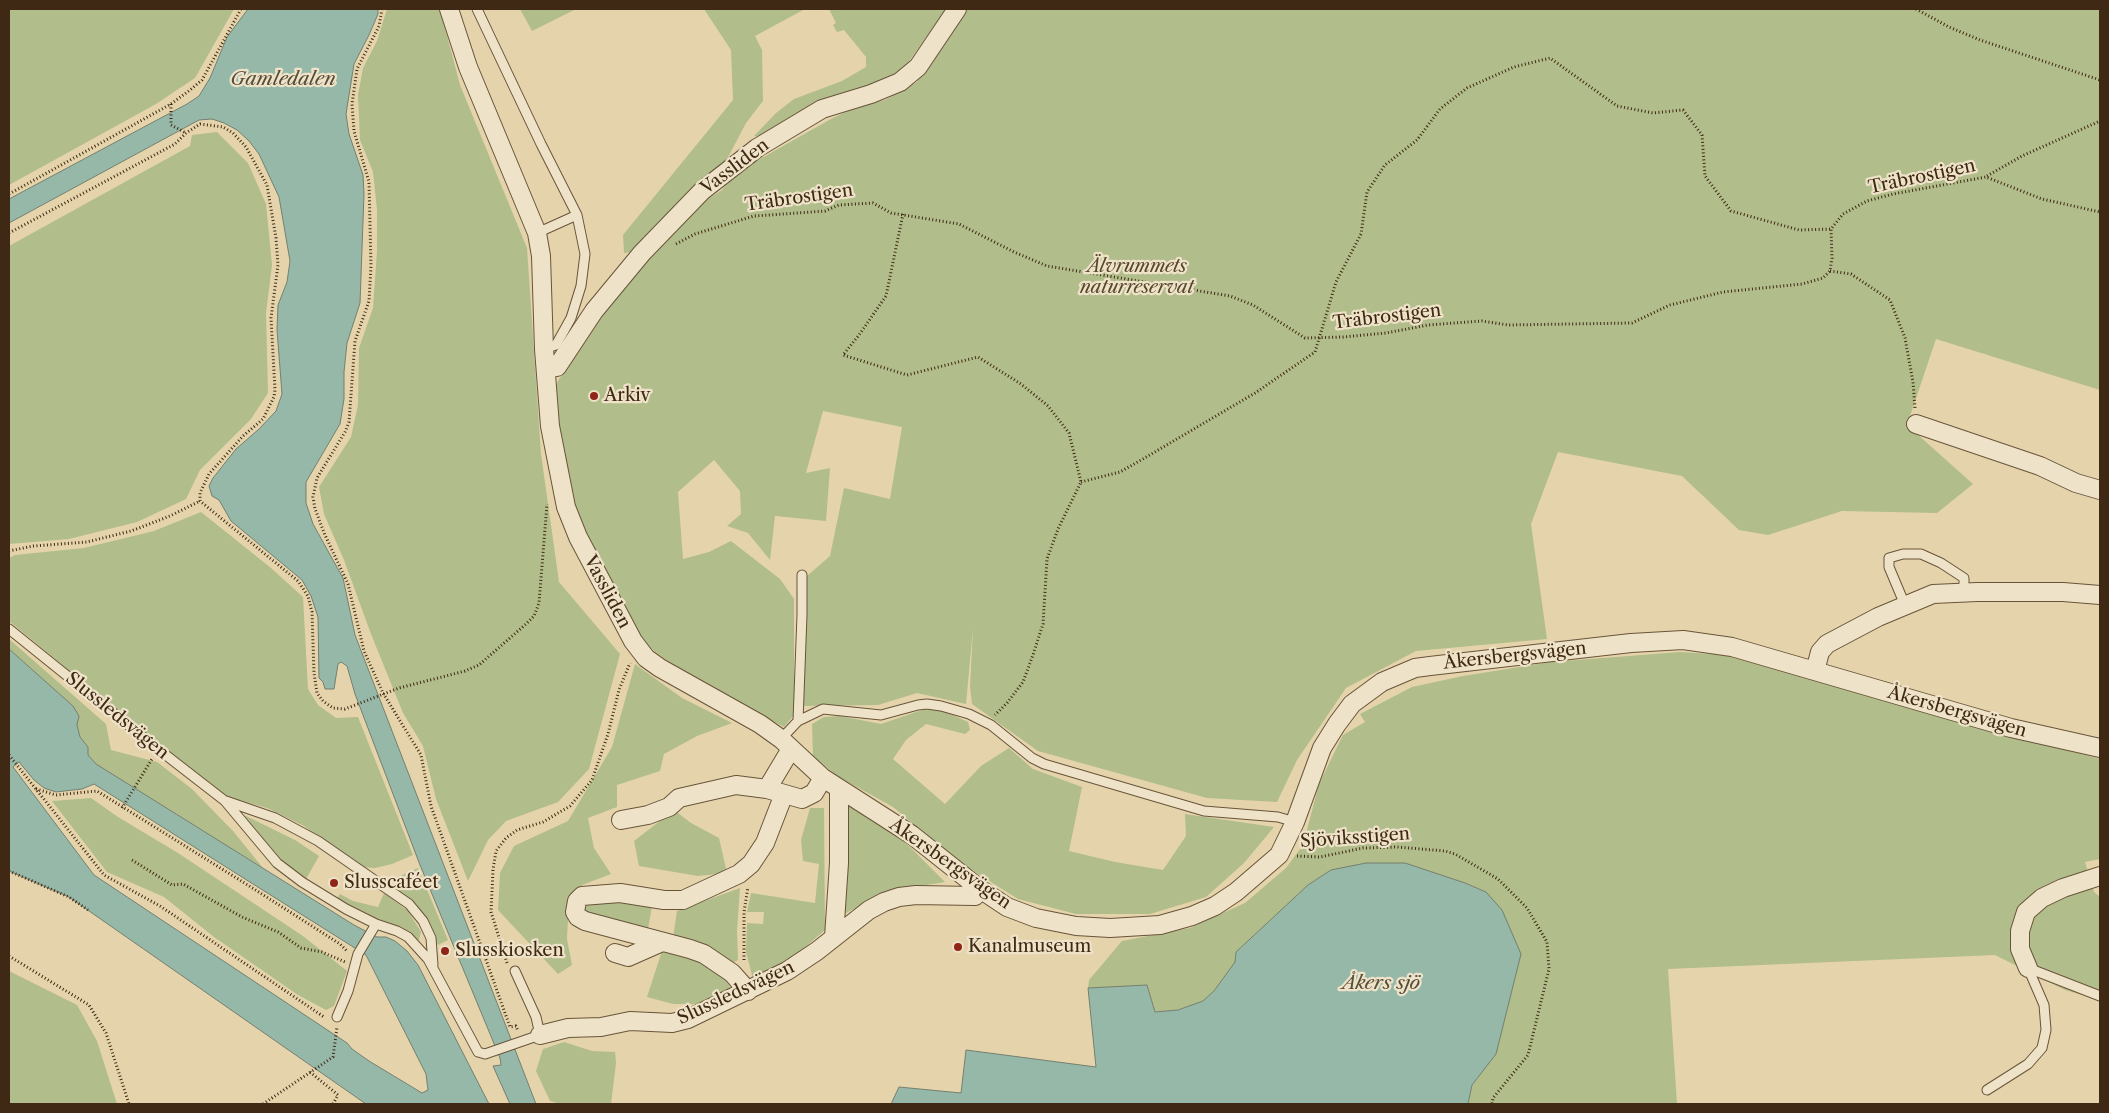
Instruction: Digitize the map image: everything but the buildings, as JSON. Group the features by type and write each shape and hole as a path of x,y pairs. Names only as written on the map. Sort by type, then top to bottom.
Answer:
{"street":[{"name":"Vassliden","path":"449,9 468,67 537,233 541,256 544,349 550,426 566,507 578,537 640,651 675,678 760,724 786,744"},
{"name":"Vassliden","path":"546,369 557,368 594,310 642,253 702,191 757,148 822,109 888,88 905,78 918,67 957,9"},
{"path":"1916,424 2007,454 2040,466 2076,483 2100,490"},
{"path":"1815,671 1820,652 1827,644 1906,605 1933,594 1964,592 2063,592 2100,595"},
{"name":"Åkersbergsvägen","path":"786,744 823,778 912,835 980,889 1007,907 1036,918 1076,926 1110,928 1160,925 1192,916 1215,906 1236,892 1279,855 1295,822 1322,748 1352,704 1382,682 1416,668 1683,640 1732,647 2011,728 2100,748"},
{"path":"767,788 786,744"},
{"path":"621,820 669,807 679,798 736,785 767,788 802,799 814,794 823,778"},
{"path":"834,937 839,789"},
{"path":"748,991 732,973 704,954 585,921 578,917 575,912 578,901 582,896 604,893 683,900 739,874 752,864 765,843 784,794"},
{"path":"2028,968 2020,949 2020,931 2026,912 2042,898 2063,888 2100,876"},
{"name":"Slussledsvägen","path":"540,1035 568,1028 601,1027 630,1021 672,1023 688,1019 787,971 869,910 884,902 916,895 975,896 980,889"},
{"path":"615,953 628,957 662,942"}],"lane":[{"path":"477,9 577,215 585,254 581,286 571,318 556,345 544,349"},
{"path":"537,233 577,215"},
{"path":"1906,605 1889,567 1889,558 1903,554 1921,554 1941,563 1964,578 1964,592"},
{"path":"786,744 798,721 802,575"},
{"name":"Slussledsvägen","path":"9,629 226,801 277,863 302,882 373,928 397,931 408,937 420,949 433,968 478,1052 485,1054 540,1035"},
{"path":"798,721 823,709 880,715 927,704 969,714 986,722 1006,735 1032,758 1044,764 1204,811 1278,817 1295,822"},
{"name":"Slussledsvägen","path":"226,801 275,818 318,841 409,904 423,920 431,938 433,968"},
{"path":"337,1017 348,991 356,960 373,928"},
{"path":"512,968 536,1017 540,1035"},
{"path":"2028,968 2100,996"},
{"path":"1987,1090 2028,1064 2042,1048 2046,1030 2044,1005 2028,968"}],"path":[{"path":"9,194 171,104 202,80 241,9"},
{"path":"382,9 379,26 357,69 352,104 354,131 369,182 370,266 368,301 355,341 349,422 317,478 313,497 315,509 325,535 348,584 359,636 382,694 421,755 431,806 510,1028"},
{"path":"1916,9 1948,27 1980,40 2100,80"},
{"path":"1081,482 1120,472 1255,394 1315,352 1336,282 1361,234 1368,192 1385,165 1417,140 1440,109 1467,88 1514,67 1550,58 1617,106 1653,113 1683,110 1702,135 1705,176 1731,212 1799,230 1831,229 1832,258 1830,272 1852,274 1890,300 1905,338 1913,382 1916,424"},
{"path":"171,104 171,125 186,133"},
{"path":"1986,177 2022,156 2100,121"},
{"path":"9,233 175,144 186,133 200,124 223,128 233,133 246,147 267,185 271,204 278,265 271,318 275,390 274,397 263,419 243,436 209,474 200,493 200,501"},
{"name":"Träbrostigen","path":"1831,229 1844,214 1867,201 1893,194 1986,177 2042,199 2100,212"},
{"name":"Träbrostigen","path":"671,246 695,234 754,216 825,210 839,204 873,203 891,213 959,224 1046,266 1230,296 1253,305 1305,338 1343,338 1386,333 1428,325 1482,321 1508,325 1632,323 1670,304 1723,292 1802,284 1823,278 1830,272"},
{"path":"903,214 886,296 843,355 907,375 978,357 1021,384 1048,406 1069,433 1081,482 1058,528 1048,559 1042,624 1023,682 1008,703 986,722"},
{"path":"200,501 298,581 308,596 312,612 314,673 317,693 323,701 333,708 345,709 382,694 465,671 479,665 534,616 539,603 548,490 559,478"},
{"path":"9,551 32,546 86,542 131,531 170,516 200,501"},
{"path":"512,968 491,912 496,852 500,843 517,830 543,822 570,806 592,780 608,734 619,690 630,663 640,651"},
{"path":"122,808 158,749"},
{"path":"9,755 104,875 160,906 326,1018 337,1017"},
{"path":"35,789 56,795 97,791 340,944 356,960"},
{"name":"Sjöviksstigen","path":"1279,855 1320,857 1364,848 1397,847 1419,847 1445,851 1455,854 1498,879 1528,908 1547,942 1549,969 1528,1055 1493,1098 1492,1104"},
{"path":"132,860 172,885 183,884 242,917 278,932 301,948 356,960"},
{"path":"744,963 744,912 752,864"},
{"path":"9,871 69,898 88,910"},
{"path":"9,956 88,1005 106,1033 129,1104"},
{"path":"263,1104 333,1056 338,1032"},
{"path":"310,1072 338,1095 333,1104"}],"green space":[{"path":"9,9 234,9 195,78 156,104 9,185"},
{"path":"387,9 440,9 460,85 527,248 541,454 559,582 620,654 589,769 558,802 506,821 488,840 468,881 436,799 423,746 403,713 371,634 344,560 324,514 319,487 351,437 358,405 359,348 373,308 377,251 377,210 373,172 360,140 358,95 363,68 377,41"},
{"path":"520,9 576,9 532,31"},
{"path":"704,9 805,9 755,36 762,50 763,101 746,123 725,163 638,251 624,253 623,235 733,100 731,50"},
{"path":"829,9 946,9 900,74 764,137 754,136 776,113 794,99 842,81 866,67 866,57 844,30 837,32 833,25 836,23"},
{"name":"Älvrummets naturreservat","path":"965,9 2100,9 2100,390 1936,339 1907,425 1973,484 1937,513 1842,511 1768,535 1739,530 1682,476 1558,452 1531,524 1547,639 1416,651 1346,688 1297,760 1277,802 1207,798 1038,751 972,704 970,687 973,628 966,704 917,693 878,705 803,706 807,576 830,556 844,488 890,499 902,427 823,411 806,473 830,468 826,521 775,516 770,560 748,533 727,526 741,514 740,491 714,460 678,492 683,559 709,552 731,541 780,579 794,599 794,715 784,727 684,673 645,644 598,562 573,505 558,424 555,386 583,339 622,288 691,210 722,190 735,173 831,119 852,109 885,100 917,82"},
{"path":"217,132 248,163 266,204 272,265 266,313 268,393 251,419 200,470 186,499 137,522 69,539 9,544 9,246 190,146 192,135"},
{"path":"201,512 271,568 303,597 308,689 318,705 336,718 358,717 413,855 392,864 375,868 360,867 304,826 267,808 224,796 9,621 9,558 15,555 84,548 154,531"},
{"path":"9,639 106,724 111,750 157,762 192,789 233,831 263,868 96,764 88,755 88,747 80,737 73,706 9,649"},
{"path":"1680,652 1728,655 2100,759 2100,859 2085,862 2094,892 2100,897 2100,1000 2065,990 1995,955 1668,969 1677,1104 1468,1104 1472,1085 1480,1074 1486,892 1405,863 1331,870 1308,885 1236,952 1235,962 1214,991 1203,1001 1178,1010 1155,1012 1147,985 1088,988 1089,980 1122,941 1190,928 1245,903 1286,868 1303,845 1319,784 1343,735 1365,722 1360,714 1412,687 1463,676 1551,662"},
{"path":"635,664 682,698 732,723 697,736 664,754 660,771 617,785 617,807 588,818 594,848 611,874 582,885 568,919 567,939 572,965 558,974 498,910 500,873 514,846 568,821 612,747"},
{"path":"925,709 944,711 968,722 970,730 965,734 926,724 906,740 893,759 945,804 981,766 1009,748 1033,769 1082,787 1069,851 1115,862 1163,870 1186,836 1185,814 1274,827 1244,863 1206,897 1150,914 1076,914 1018,899 975,872 941,847 893,807 839,777 813,757 812,724 824,717 840,716 881,724"},
{"path":"91,798 303,936 347,971 334,1006 326,1010 298,995 214,937 164,897 107,872 52,801"},
{"path":"844,801 900,837 945,882 889,891 842,915"},
{"path":"810,808 824,808 825,930 791,959 753,979 746,952 747,923 763,924 764,912 747,912 751,893 815,903 819,864 803,861 801,840"},
{"path":"674,810 691,823 719,838 727,873 698,876 639,866 634,841"},
{"path":"244,815 295,840 319,856 305,881 282,863"},
{"path":"418,868 448,940 438,945 430,930 390,889 398,877"},
{"path":"740,888 737,931 738,960 729,965 673,938 677,911"},
{"path":"384,893 408,911 421,932 418,943 336,900 340,894 353,901 378,907"},
{"path":"599,900 652,906 648,929 581,913 587,901"},
{"path":"662,951 702,959 721,975 733,991 697,1004 673,1004 647,997"},
{"path":"9,971 77,1005 97,1041 117,1104 9,1104"},
{"path":"564,1042 592,1051 615,1052 616,1063 611,1104 561,1104 550,1101 536,1071 543,1049"}],"water":[{"name":"Gamledalen","path":"248,9 378,9 378,14 369,35 354,64 346,114 349,134 363,175 360,303 347,343 344,399 340,424 306,482 306,503 313,524 343,578 355,635 536,1104 510,1104 493,1066 501,1065 500,1058 420,865 355,694 347,666 341,662 338,664 334,689 325,689 323,682 319,678 318,617 311,596 302,580 231,521 219,500 212,496 209,486 236,449 276,411 282,394 277,330 278,305 287,282 290,261 279,197 259,154 237,130 212,119 199,120 9,223 9,199 199,96 210,78 227,37"},
{"path":"9,649 73,706 79,716 77,725 80,737 88,747 88,755 96,764 354,925 377,937 386,937 395,941 407,951 418,965 489,1104 366,1104 69,897 9,871","holes":["19,762 34,780 44,788 56,792 82,789 94,784 366,955 426,1074 428,1090 422,1093 369,1061 347,1043 94,875 13,767"]},
{"name":"Åkers sjö","path":"1366,863 1405,863 1486,892 1502,910 1521,954 1496,1054 1472,1085 1468,1104 891,1104 899,1087 961,1093 966,1050 1096,1067 1088,988 1147,985 1155,1012 1178,1010 1203,1001 1214,991 1235,962 1236,952 1308,885 1331,870"}],"place":[{"name":"Arkiv","path":"594,396"},
{"name":"Slusscaféet","path":"334,883"},
{"name":"Kanalmuseum","path":"958,947"},
{"name":"Slusskiosken","path":"445,951"}]}
